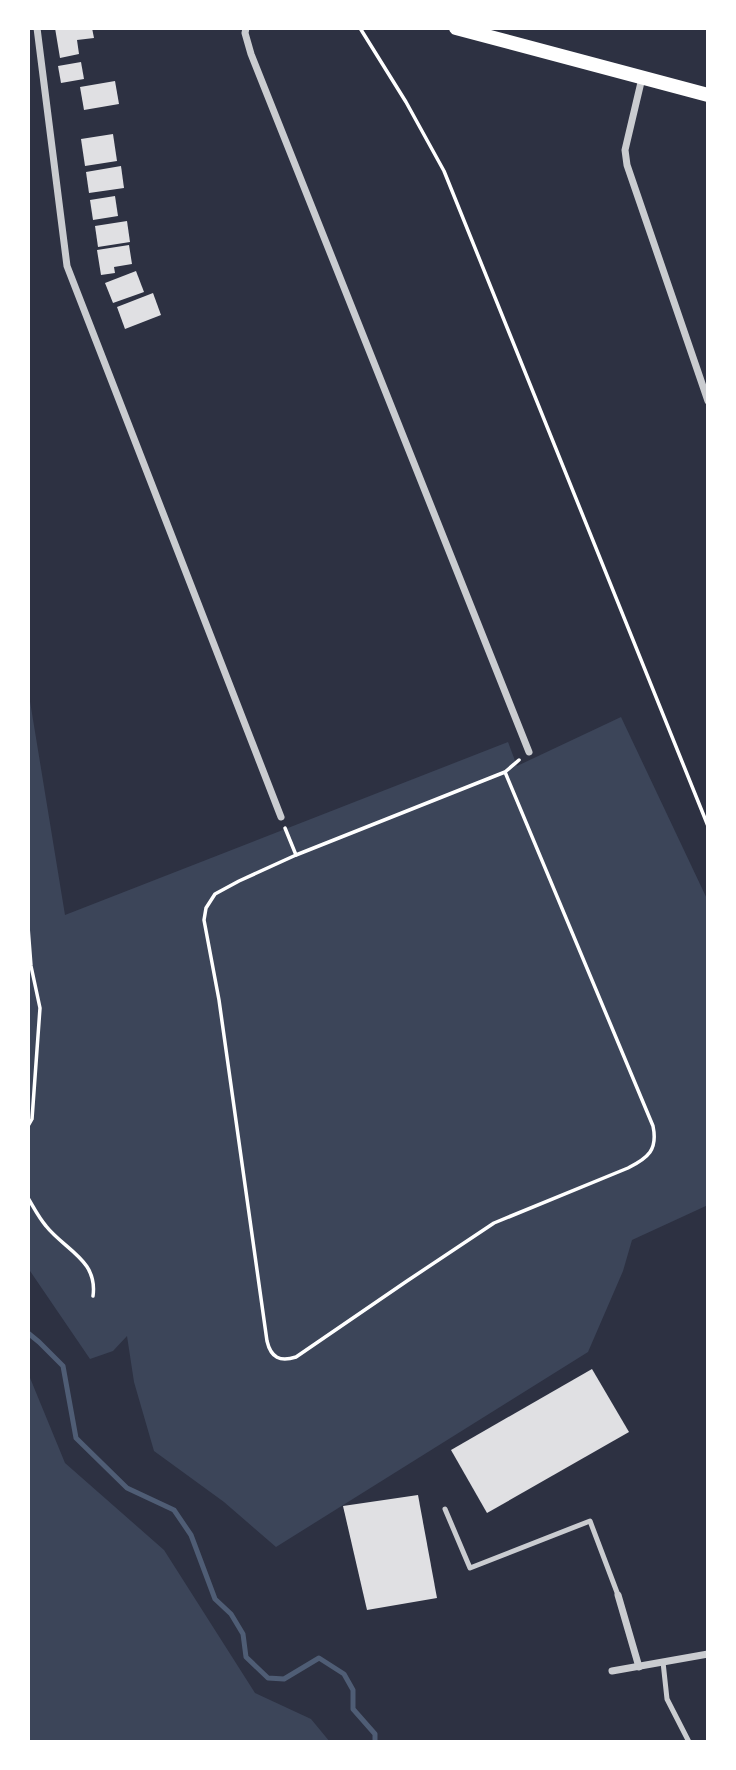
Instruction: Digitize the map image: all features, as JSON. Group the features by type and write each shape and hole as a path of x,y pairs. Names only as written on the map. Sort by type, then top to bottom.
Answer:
{"main road":[{"path":"456,28 708,95"}],"street":[{"path":"37,28 66,266 281,817"},
{"path":"246,28 251,54 529,752"},
{"path":"642,77 625,150 627,165 708,401"},
{"path":"618,1595 639,1667"},
{"path":"612,1671 708,1654"}],"lane":[{"path":"445,1509 470,1568 590,1521 618,1595"},
{"path":"663,1662 667,1699 689,1742"}],"path":[{"path":"360,28 406,102 444,171 708,826"},
{"path":"505,772 653,1126 656,1138 653,1149 642,1161 494,1223 296,1357 286,1360 276,1357 269,1350 267,1341 229,1064 204,920 206,908 215,894 239,881 296,855 505,772 529,752"},
{"path":"281,817 296,855"},
{"path":"28,927 31,966 40,1008 32,1119 28,1126"},
{"path":"28,1198 47,1227 85,1263 92,1275 93,1296"}],"shaded area":[{"path":"28,689 65,915 508,742 517,766 621,717 708,901 708,1205 632,1240 623,1271 588,1352 276,1547 224,1502 154,1451 134,1382 127,1336 113,1351 90,1359 28,1268"},
{"path":"28,1373 65,1463 164,1550 255,1693 311,1719 330,1742 28,1742"}],"building":[{"path":"55,28 92,28 94,38 77,40 79,54 60,58"},
{"path":"81,62 84,79 61,83 58,66"},
{"path":"115,81 119,104 84,110 80,87"},
{"path":"113,134 117,161 85,166 81,139"},
{"path":"121,166 124,188 89,193 86,172"},
{"path":"115,196 118,216 93,220 90,200"},
{"path":"127,221 130,242 98,247 95,226"},
{"path":"129,245 132,264 114,267 115,273 101,275 97,250"},
{"path":"136,271 144,292 113,303 105,283"},
{"path":"153,293 161,315 125,329 117,307"},
{"path":"592,1369 629,1432 487,1513 451,1450"},
{"path":"418,1495 437,1598 367,1610 343,1506"}],"waterway":[{"path":"28,1333 63,1366 76,1438 127,1488 174,1510 191,1535 215,1599 231,1614 243,1634 246,1657 268,1678 284,1679 319,1658 344,1674 353,1690 353,1709 375,1734 375,1742"}]}
